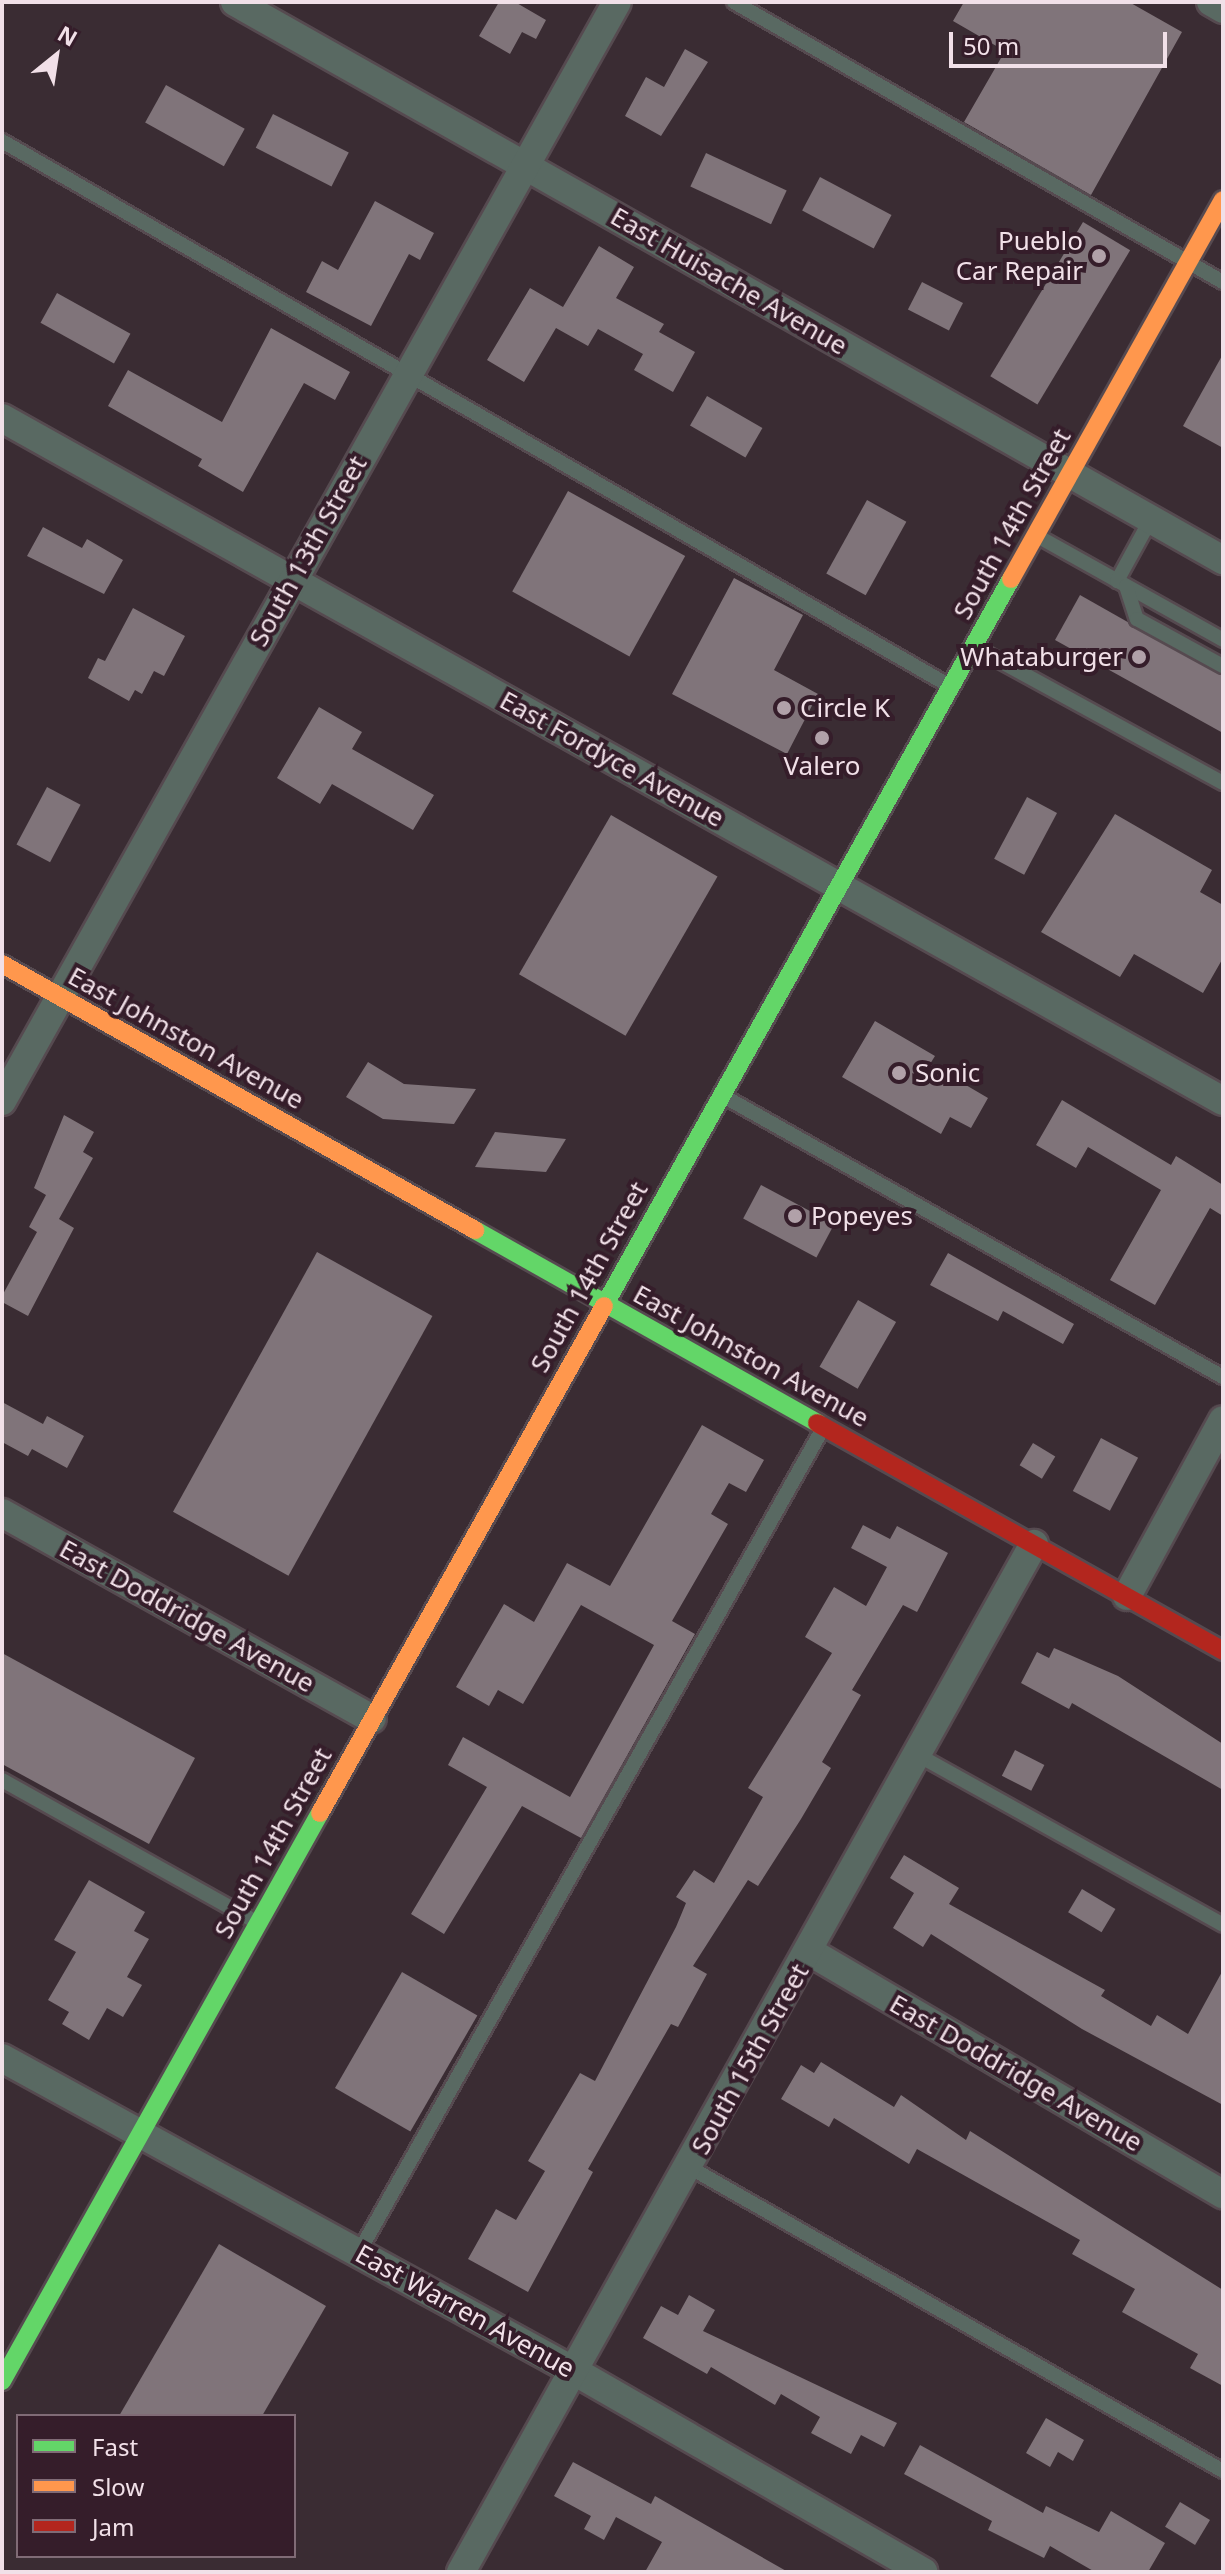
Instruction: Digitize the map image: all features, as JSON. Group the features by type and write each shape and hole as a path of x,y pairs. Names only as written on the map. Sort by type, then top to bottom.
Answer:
{"main road":[{"name":"South 14th Street","path":"2,2381 1223,200"},
{"name":"East Johnston Avenue","path":"2,964 1223,1651"}],"street":[{"name":"East Huisache Avenue","path":"235,2 1223,560"},
{"name":"South 13th Street","path":"2,1101 617,2"},
{"path":"1211,2 1223,9"},
{"name":"East Fordyce Avenue","path":"2,418 1223,1101"},
{"path":"1127,1596 1223,1420"},
{"name":"East Doddridge Avenue","path":"2,1513 372,1719"},
{"name":"South 15th Street","path":"461,2572 810,1952 1034,1544"},
{"name":"East Doddridge Avenue","path":"810,1952 1223,2194"},
{"name":"East Warren Avenue","path":"2,2058 574,2371 923,2572"}],"lane":[{"path":"734,2 1223,282"},
{"path":"2,141 952,686"},
{"path":"1151,519 1121,583 1137,619 1223,666"},
{"path":"1035,535 1223,640"},
{"path":"973,646 1223,783"},
{"path":"722,1095 1223,1377"},
{"path":"359,2252 824,1426"},
{"path":"918,1755 1223,1925"},
{"path":"2,1780 259,1923"},
{"path":"689,2167 1223,2471"},
{"path":"2,2333 22,2345"}],"building":[{"path":"499,2 515,2 546,20 536,39 522,32 510,54 479,36"},
{"path":"964,2 1129,2 1182,32 1091,195 964,122 1005,51 953,21"},
{"path":"685,49 708,62 661,136 625,116 646,77 664,87"},
{"path":"166,85 245,129 224,166 145,123"},
{"path":"273,114 349,153 331,186 256,148"},
{"path":"706,153 787,191 771,224 690,187"},
{"path":"820,177 892,215 874,249 802,211"},
{"path":"375,201 434,233 420,260 409,254 371,326 306,292 322,261 338,270"},
{"path":"1083,222 1130,250 1037,405 990,376"},
{"path":"599,246 634,267 616,298 664,324 659,332 695,352 673,392 634,370 643,354 598,329 588,346 556,328 524,382 487,360 530,288 563,307"},
{"path":"922,282 963,303 949,331 908,310"},
{"path":"57,293 130,334 114,363 41,323"},
{"path":"271,328 350,372 335,400 304,383 243,492 198,466 202,459 108,406 128,370 222,422"},
{"path":"1223,354 1223,448 1183,426"},
{"path":"707,396 762,428 745,457 690,425"},
{"path":"568,491 685,556 629,657 512,592"},
{"path":"867,500 906,522 866,595 826,573"},
{"path":"43,527 82,548 87,539 123,560 104,594 27,556"},
{"path":"734,578 803,615 774,670 818,694 787,754 672,694"},
{"name":"Whataburger","path":"1080,595 1223,676 1223,733 1055,640"},
{"path":"133,608 185,636 164,676 154,671 142,694 135,690 129,701 88,678 98,658 105,661"},
{"path":"319,707 362,732 352,749 434,795 413,830 332,784 320,804 277,778"},
{"path":"47,787 81,805 50,862 16,844"},
{"path":"1027,797 1057,813 1024,875 994,859"},
{"path":"1115,814 1212,870 1200,892 1223,905 1223,958 1203,993 1134,954 1120,977 1041,932"},
{"path":"611,815 718,876 626,1036 519,974"},
{"path":"875,1021 935,1056 930,1064 988,1098 971,1128 950,1117 941,1134 842,1077"},
{"path":"368,1062 404,1084 476,1089 454,1124 383,1119 346,1097"},
{"path":"1062,1100 1171,1165 1176,1156 1223,1185 1223,1216 1210,1208 1155,1305 1110,1280 1161,1190 1088,1147 1076,1168 1036,1145"},
{"path":"64,1115 94,1132 83,1152 93,1158 59,1219 74,1228 28,1316 2,1302 2,1296 37,1232 29,1227 46,1195 34,1188"},
{"path":"495,1132 566,1139 546,1172 475,1167"},
{"path":"761,1185 834,1224 816,1258 743,1219"},
{"path":"317,1252 432,1316 288,1576 173,1512"},
{"path":"948,1253 1074,1324 1063,1344 1003,1311 998,1321 930,1285"},
{"path":"858,1300 896,1322 858,1389 820,1367"},
{"path":"2,1402 43,1424 47,1416 84,1436 67,1468 32,1449 28,1456 2,1442"},
{"path":"702,1425 764,1460 746,1492 729,1483 711,1514 728,1524 672,1621 695,1634 581,1838 522,1806 444,1934 411,1914 487,1787 448,1765 463,1737 570,1797 654,1645 581,1605 523,1704 498,1690 489,1706 456,1687 504,1604 534,1622 567,1563 610,1586"},
{"path":"1101,1438 1138,1458 1110,1511 1073,1491"},
{"path":"1033,1443 1055,1456 1042,1479 1020,1465"},
{"path":"863,1525 890,1539 897,1526 948,1553 917,1612 903,1605 852,1690 861,1695 822,1762 831,1768 801,1819 758,1886 748,1880 693,1966 707,1974 678,2027 671,2024 588,2169 593,2172 528,2292 468,2259 496,2209 516,2220 545,2171 528,2161 580,2073 595,2081 676,1927 686,1903 676,1897 694,1870 714,1883 763,1797 748,1788 832,1653 805,1637 834,1587 866,1606 887,1567 851,1548"},
{"path":"1054,1648 1118,1676 1223,1744 1223,1790 1072,1703 1069,1709 1021,1683 1037,1652 1049,1658"},
{"path":"2,1653 195,1758 149,1844 2,1764"},
{"path":"1015,1750 1044,1765 1031,1791 1002,1776"},
{"path":"904,1855 959,1888 949,1904 1105,1990 1101,1996 1151,2026 1157,2015 1188,2034 1223,1970 1223,2105 1082,2029 931,1934 923,1947 893,1928 914,1893 890,1878"},
{"path":"89,1880 145,1912 134,1931 149,1939 127,1977 142,1985 123,2017 107,2008 89,2040 62,2024 69,2012 48,2000 76,1952 54,1940"},
{"path":"1082,1889 1115,1909 1102,1932 1068,1912"},
{"path":"402,1972 477,2016 410,2132 335,2088"},
{"path":"821,2062 894,2107 901,2095 966,2140 970,2131 1223,2290 1223,2386 1190,2368 1198,2354 1122,2312 1135,2289 1072,2254 1080,2240 917,2149 909,2164 834,2118 829,2127 781,2099 801,2065 814,2073"},
{"path":"219,2244 326,2306 263,2414 120,2414"},
{"path":"689,2295 715,2310 703,2331 897,2423 884,2447 861,2435 851,2454 811,2433 820,2417 781,2394 775,2405 711,2367 707,2374 643,2338 661,2306 678,2315"},
{"path":"1046,2418 1084,2440 1073,2461 1058,2452 1050,2467 1026,2453"},
{"path":"920,2445 1043,2513 1046,2506 1099,2532 1111,2511 1165,2543 1148,2572 1095,2572 1050,2546 1044,2558 988,2530 992,2521 904,2474"},
{"path":"573,2462 651,2504 655,2496 788,2572 645,2572 662,2542 616,2517 604,2540 584,2529 591,2516 554,2496"},
{"path":"1180,2502 1210,2520 1195,2545 1165,2527"}],"traffic: fast":[{"path":"604,1306 1011,579"},
{"path":"475,1230 817,1423"},
{"path":"2,2381 320,1813"}],"traffic: slow":[{"path":"1011,579 1223,200"},
{"path":"2,964 475,1230"},
{"path":"320,1813 604,1306"}],"traffic: jam":[{"path":"817,1423 1223,1651"}],"place":[{"name":"Pueblo Car Repair","path":"1099,256"},
{"name":"Whataburger","path":"1139,657"},
{"name":"Circle K","path":"784,708"},
{"name":"Valero","path":"822,738"},
{"name":"Sonic","path":"899,1073"},
{"name":"Popeyes","path":"795,1216"}]}
